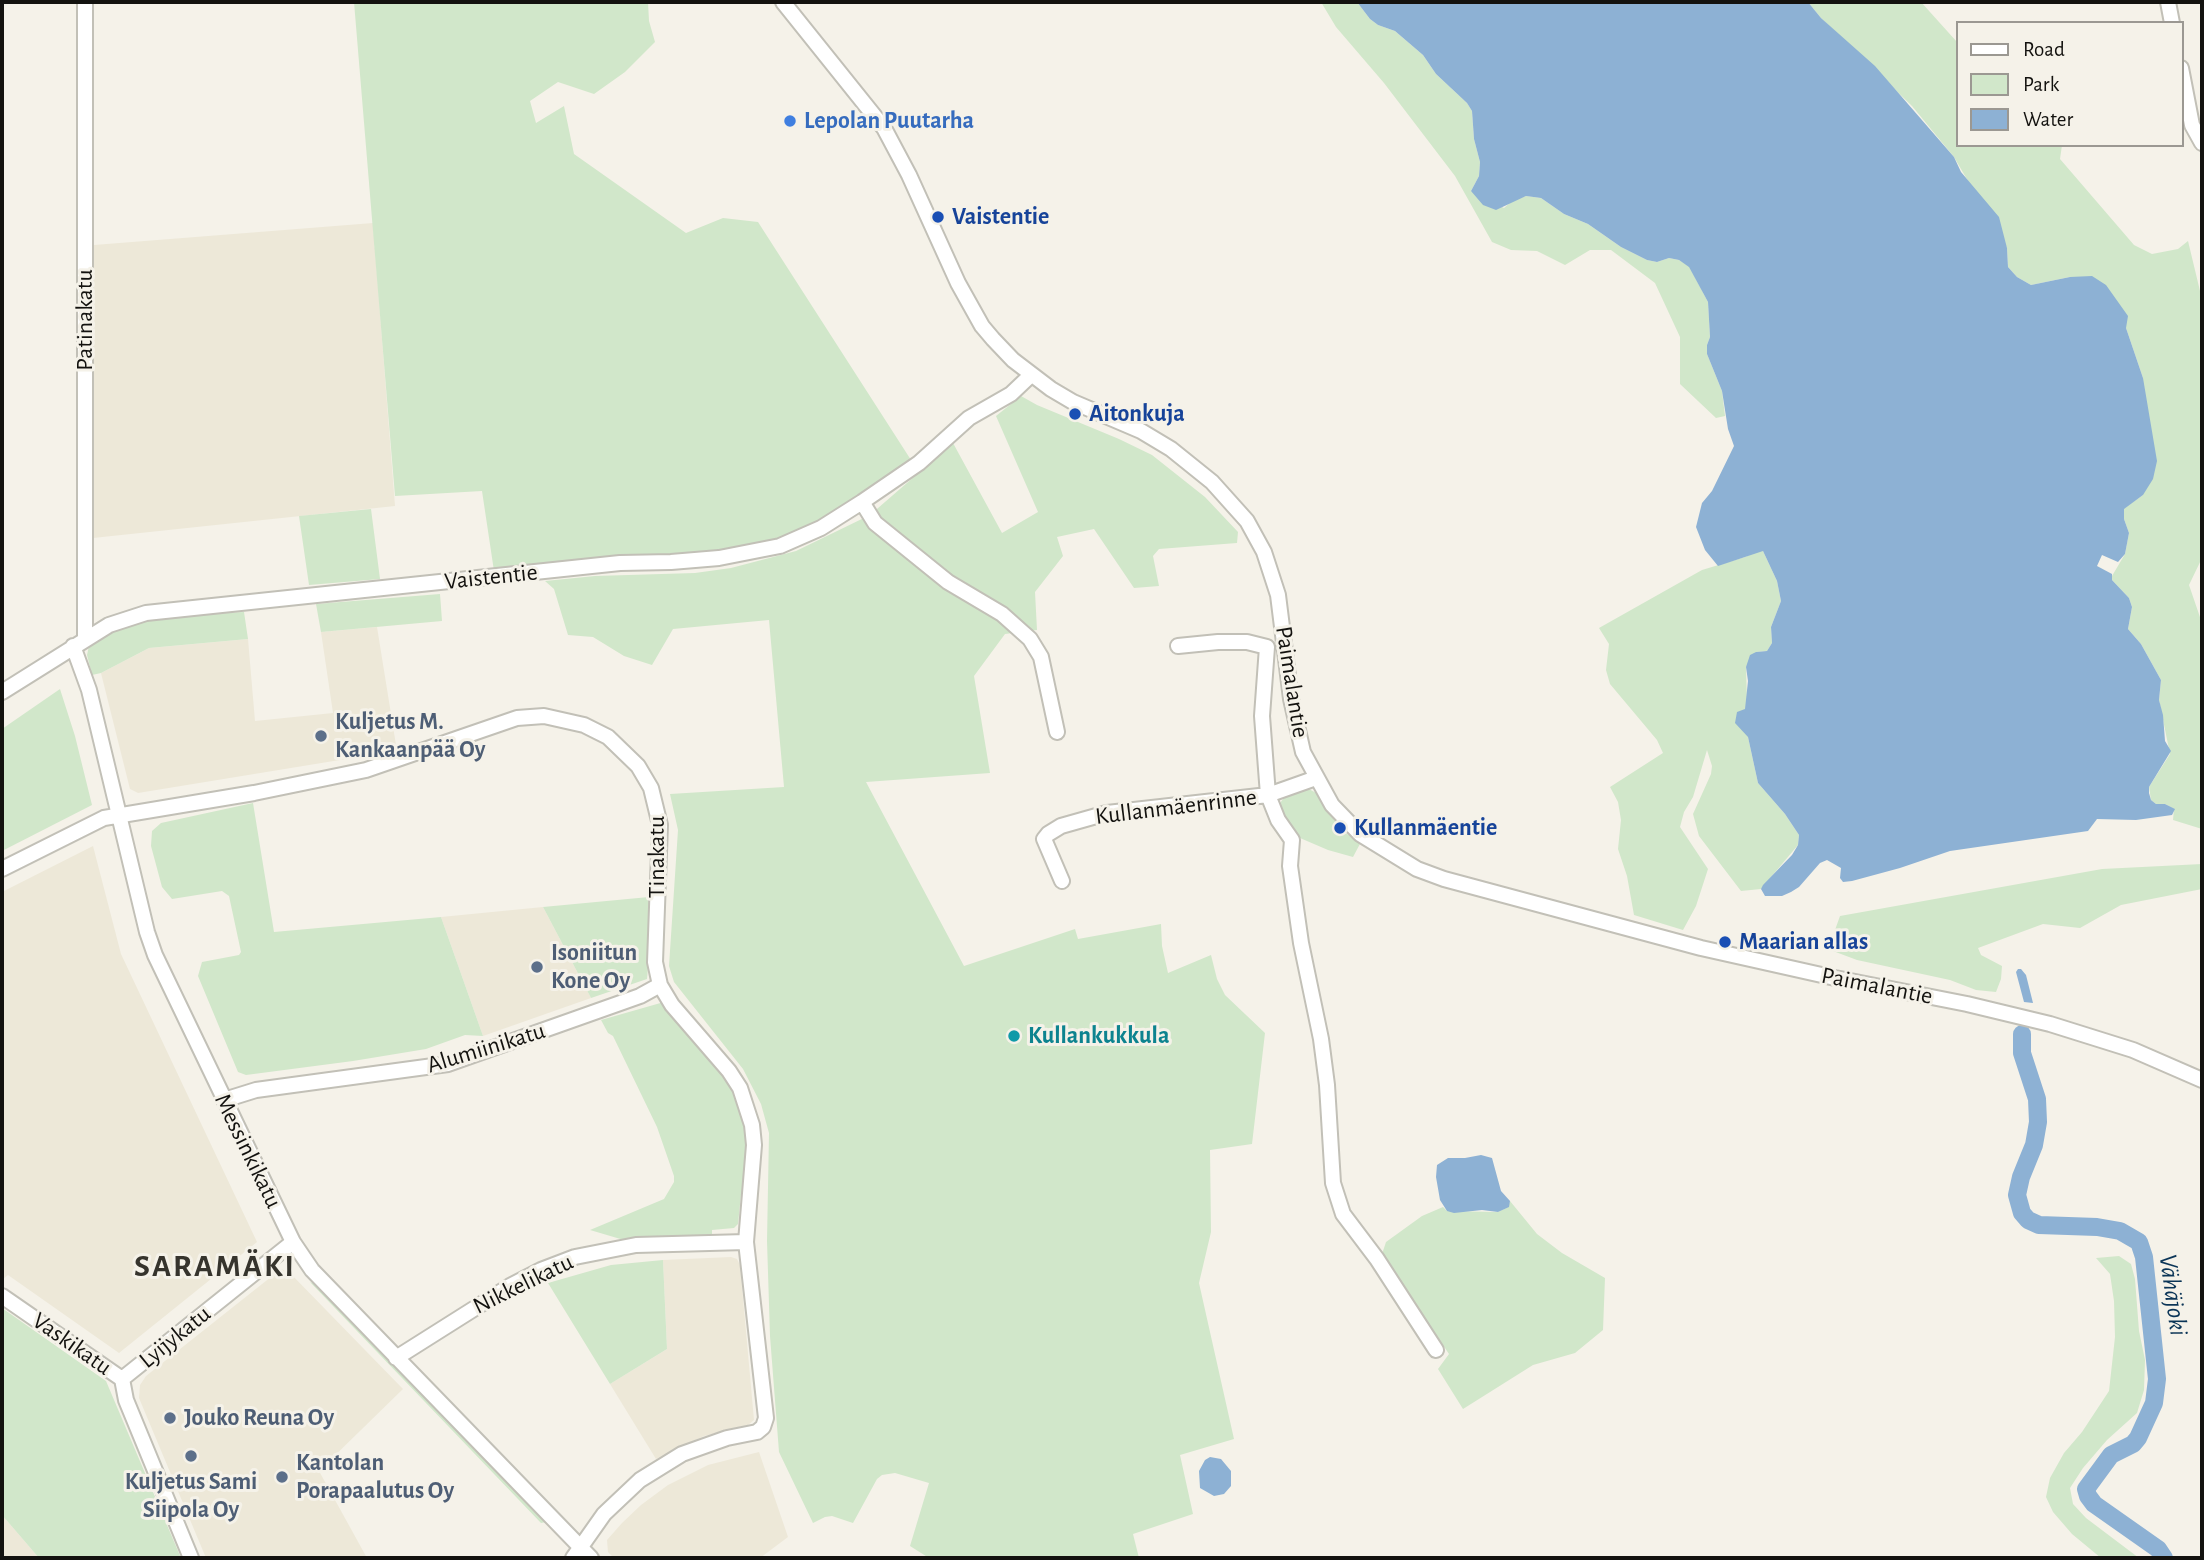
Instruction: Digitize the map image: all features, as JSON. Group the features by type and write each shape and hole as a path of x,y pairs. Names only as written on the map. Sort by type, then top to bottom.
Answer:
{"street":[{"name":"Patinakatu","path":"79,642 85,2"},
{"name":"Paimalantie","path":"783,2 884,128 967,300 993,339 1031,375 1073,402 1141,431 1171,449 1218,488 1247,521 1264,552 1275,582 1282,616 1290,691 1303,752 1332,805 1360,834 1417,869 1444,879 1701,948 2050,1024 2133,1050 2202,1080"},
{"path":"2168,2 2172,21"},
{"path":"2183,78 2192,125 2202,143"},
{"name":"Vaistentie","path":"2,692 79,642 120,620 146,613 620,563 671,562 748,554 780,546 821,528 862,502 919,463 969,418 1011,394 1031,375"},
{"path":"862,502 875,523 948,582 1002,614 1030,639 1041,657 1057,732"},
{"name":"Messinkikatu","path":"79,642 118,816 155,955 293,1242 312,1270 582,1555"},
{"path":"1178,646 1247,642 1267,647 1262,716 1268,795 1278,820 1292,840 1290,866 1327,1085 1333,1183 1343,1214 1377,1259 1436,1350"},
{"name":"Tinakatu","path":"2,869 104,818 254,793 366,770 517,718 544,716 584,725 608,737 629,755 645,777 656,800 661,838 655,962 660,985 672,1005 729,1071 747,1105 754,1145 746,1242 766,1414 764,1427 753,1434 705,1445 661,1466 612,1505 582,1555"},
{"name":"Kullanmäenrinne","path":"1062,881 1044,839 1061,826 1107,813 1268,795 1316,778"},
{"name":"Alumiinikatu","path":"224,1100 256,1090 448,1064 640,996 660,985"},
{"name":"Lyijykatu","path":"122,1379 293,1242"},
{"name":"Nikkelikatu","path":"396,1358 510,1286 575,1257 636,1245 746,1242"},
{"name":"Vaskikatu","path":"2,1296 122,1379 126,1399 191,1558"}],"shaded area":[{"path":"373,223 395,506 93,538 94,245"},
{"path":"377,627 396,745 352,758 138,793 130,789 101,673 149,648 248,639 255,721 333,713 321,632"},
{"path":"93,846 121,954 257,1242 119,1353 8,1275 2,1280 2,892"},
{"path":"543,907 591,998 483,1036 441,917"},
{"path":"737,1259 740,1265 754,1420 748,1425 704,1436 656,1459 610,1384 667,1349 663,1260"},
{"path":"281,1269 289,1272 403,1389 319,1471 367,1558 206,1558 139,1398 140,1385 146,1376"},
{"path":"759,1452 788,1537 760,1558 614,1558 608,1552 607,1540 622,1523 668,1485 708,1465"},
{"path":"2,1515 39,1558 2,1558"}],"green space":[{"path":"354,2 648,2 649,21 655,42 625,72 594,94 558,82 530,101 536,123 564,106 574,154 686,233 723,218 758,222 911,460 808,528 752,547 696,555 494,571 482,491 395,496"},
{"path":"1321,2 1357,2 1370,19 1395,31 1423,55 1436,74 1467,103 1472,111 1474,139 1480,162 1479,176 1471,191 1504,208 1512,201 1526,196 1541,198 1564,214 1588,224 1621,247 1647,260 1657,262 1669,258 1689,266 1708,302 1710,337 1707,354 1722,391 1725,416 1716,418 1680,384 1680,337 1655,283 1611,250 1590,250 1565,265 1537,251 1511,250 1492,242 1455,176 1384,83 1336,27"},
{"path":"1808,2 1921,2 1955,40 1955,147 2062,147 2060,159 2134,245 2152,254 2178,249 2188,241 2202,291 2202,558 2189,585 2202,623 2202,829 2173,820 2174,809 2151,800 2149,787 2170,754 2159,700 2161,680 2141,644 2128,629 2132,607 2129,598 2112,580 2125,554 2129,533 2124,519 2124,508 2143,495 2143,378 2126,328 2070,277 2031,285 2017,277 2008,267 2007,248 1954,157 1912,106 1821,18"},
{"path":"1021,396 1152,455 1205,497 1238,532 1237,543 1159,549 1153,556 1159,586 1134,588 1094,529 1057,537 1063,556 1035,592 1037,630 1005,634 974,676 990,773 866,782 964,966 1075,929 1078,939 1161,924 1162,946 1168,973 1211,955 1217,979 1225,995 1265,1033 1252,1144 1210,1150 1211,1232 1199,1283 1234,1439 1180,1455 1193,1514 1133,1534 1139,1558 929,1558 910,1546 929,1483 895,1473 882,1475 877,1479 853,1523 832,1516 813,1523 779,1452 770,1336 767,1241 769,1133 761,1104 743,1069 674,982 669,966 678,830 670,794 784,787 769,620 673,629 652,665 624,656 593,637 568,635 554,589 545,581 595,576 695,573 731,568 796,551 870,515 953,443 1002,533 1038,512 996,416"},
{"path":"371,509 380,579 309,585 299,516"},
{"path":"1763,551 1777,581 1781,601 1771,627 1772,643 1767,651 1756,652 1746,667 1748,737 1758,783 1799,835 1798,845 1761,889 1741,891 1699,836 1693,814 1711,774 1712,766 1707,750 1693,797 1684,812 1680,827 1708,869 1696,906 1683,930 1634,915 1627,876 1618,849 1621,820 1618,802 1610,787 1663,753 1657,740 1610,684 1606,670 1609,644 1599,628 1702,570"},
{"path":"440,594 442,621 321,632 316,604"},
{"path":"244,612 248,639 149,648 92,675 87,655 89,646 94,639 121,625 167,615"},
{"path":"60,689 92,805 2,851 2,729"},
{"path":"1307,788 1320,795 1347,834 1361,842 1353,857 1300,838 1290,830 1279,809 1280,803 1295,791"},
{"path":"253,803 274,932 441,917 483,1036 465,1035 426,1049 353,1061 246,1075 238,1072 198,976 202,962 239,955 241,952 229,896 222,891 172,899 162,887 151,846 152,831 161,823"},
{"path":"2202,864 2202,889 2121,905 2080,928 2043,924 1978,948 1981,955 2002,966 1996,992 1976,990 1950,980 1857,960 1833,951 1835,930 1840,916 2102,869"},
{"path":"649,897 653,913 647,979 591,998 543,907"},
{"path":"664,1002 735,1088 749,1136 745,1194 741,1195 738,1224 734,1228 712,1230 712,1238 634,1243 590,1230 664,1199 674,1182 674,1176 657,1127 613,1036 608,1033 601,1020"},
{"path":"1510,1201 1537,1234 1562,1253 1605,1278 1603,1330 1575,1353 1533,1365 1463,1409 1438,1369 1449,1354 1382,1254 1386,1242 1422,1216 1443,1207 1447,1211 1498,1212 1508,1207"},
{"path":"2119,1256 2131,1264 2135,1279 2139,1331 2145,1360 2144,1390 2137,1413 2107,1440 2070,1488 2073,1504 2086,1518 2139,1558 2101,1558 2072,1534 2053,1512 2046,1497 2050,1478 2064,1453 2082,1432 2109,1391 2115,1337 2114,1301 2110,1274 2096,1258"},
{"path":"663,1260 667,1349 610,1384 548,1283 611,1265"},
{"path":"310,1282 319,1286 546,1522 541,1523"},
{"path":"2,1308 106,1381 181,1558 39,1558 2,1515"}],"water":[{"name":"Maarian allas","path":"1357,2 1808,2 1821,18 1875,66 1954,157 1961,172 1999,217 2007,248 2008,267 2017,277 2031,285 2070,277 2092,276 2106,285 2128,316 2126,328 2143,378 2157,461 2153,479 2143,495 2124,509 2129,533 2125,554 2118,562 2102,555 2097,566 2112,574 2112,580 2129,598 2132,607 2128,629 2141,644 2161,680 2159,700 2165,741 2171,751 2149,787 2149,793 2156,804 2165,804 2175,809 2172,815 2136,820 2097,819 2088,831 1950,851 1852,881 1843,882 1840,878 1841,868 1827,860 1820,863 1799,887 1791,892 1782,896 1765,896 1761,889 1763,885 1792,855 1798,845 1799,835 1758,783 1748,737 1735,723 1737,712 1745,709 1748,681 1746,667 1750,655 1767,651 1772,643 1771,627 1781,601 1777,581 1763,551 1718,566 1705,550 1696,527 1702,503 1712,491 1734,446 1728,429 1722,391 1707,354 1710,337 1708,302 1689,267 1679,260 1647,260 1621,247 1588,224 1564,214 1541,198 1526,196 1496,210 1483,205 1471,191 1479,176 1480,162 1474,139 1472,111 1436,74 1423,55 1395,31 1370,19"},
{"path":"2018,969 2026,975 2033,1003 2024,1002 2016,972"},
{"path":"1481,1155 1492,1158 1501,1191 1510,1201 1509,1207 1498,1212 1447,1211 1440,1200 1437,1165 1448,1158"},
{"path":"1210,1457 1221,1459 1231,1471 1231,1486 1224,1494 1214,1496 1200,1488 1199,1471"}],"waterway":[{"name":"Vähäjoki","path":"2022,1034 2022,1053 2037,1099 2038,1122 2034,1145 2017,1195 2022,1213 2028,1220 2039,1225 2097,1227 2120,1231 2139,1242 2144,1257 2157,1379 2154,1403 2138,1438 2133,1444 2111,1455 2086,1489 2094,1504 2158,1549 2164,1558"}],"place":[{"name":"Lepolan Puutarha","path":"790,121"},
{"name":"Vaistentie","path":"938,217"},
{"name":"Aitonkuja","path":"1075,414"},
{"name":"Kuljetus M. Kankaanpää Oy","path":"321,736"},
{"name":"Kullanmäentie","path":"1340,828"},
{"name":"Maarian allas","path":"1725,942"},
{"name":"Isoniitun Kone Oy","path":"537,967"},
{"name":"Kullankukkula","path":"1014,1036"},
{"name":"Jouko Reuna Oy","path":"170,1418"},
{"name":"Kuljetus Sami Siipola Oy","path":"191,1456"},
{"name":"Kantolan Porapaalutus Oy","path":"282,1477"}],"district":[{"name":"SARAMÄKI","path":"215,1266"}]}
